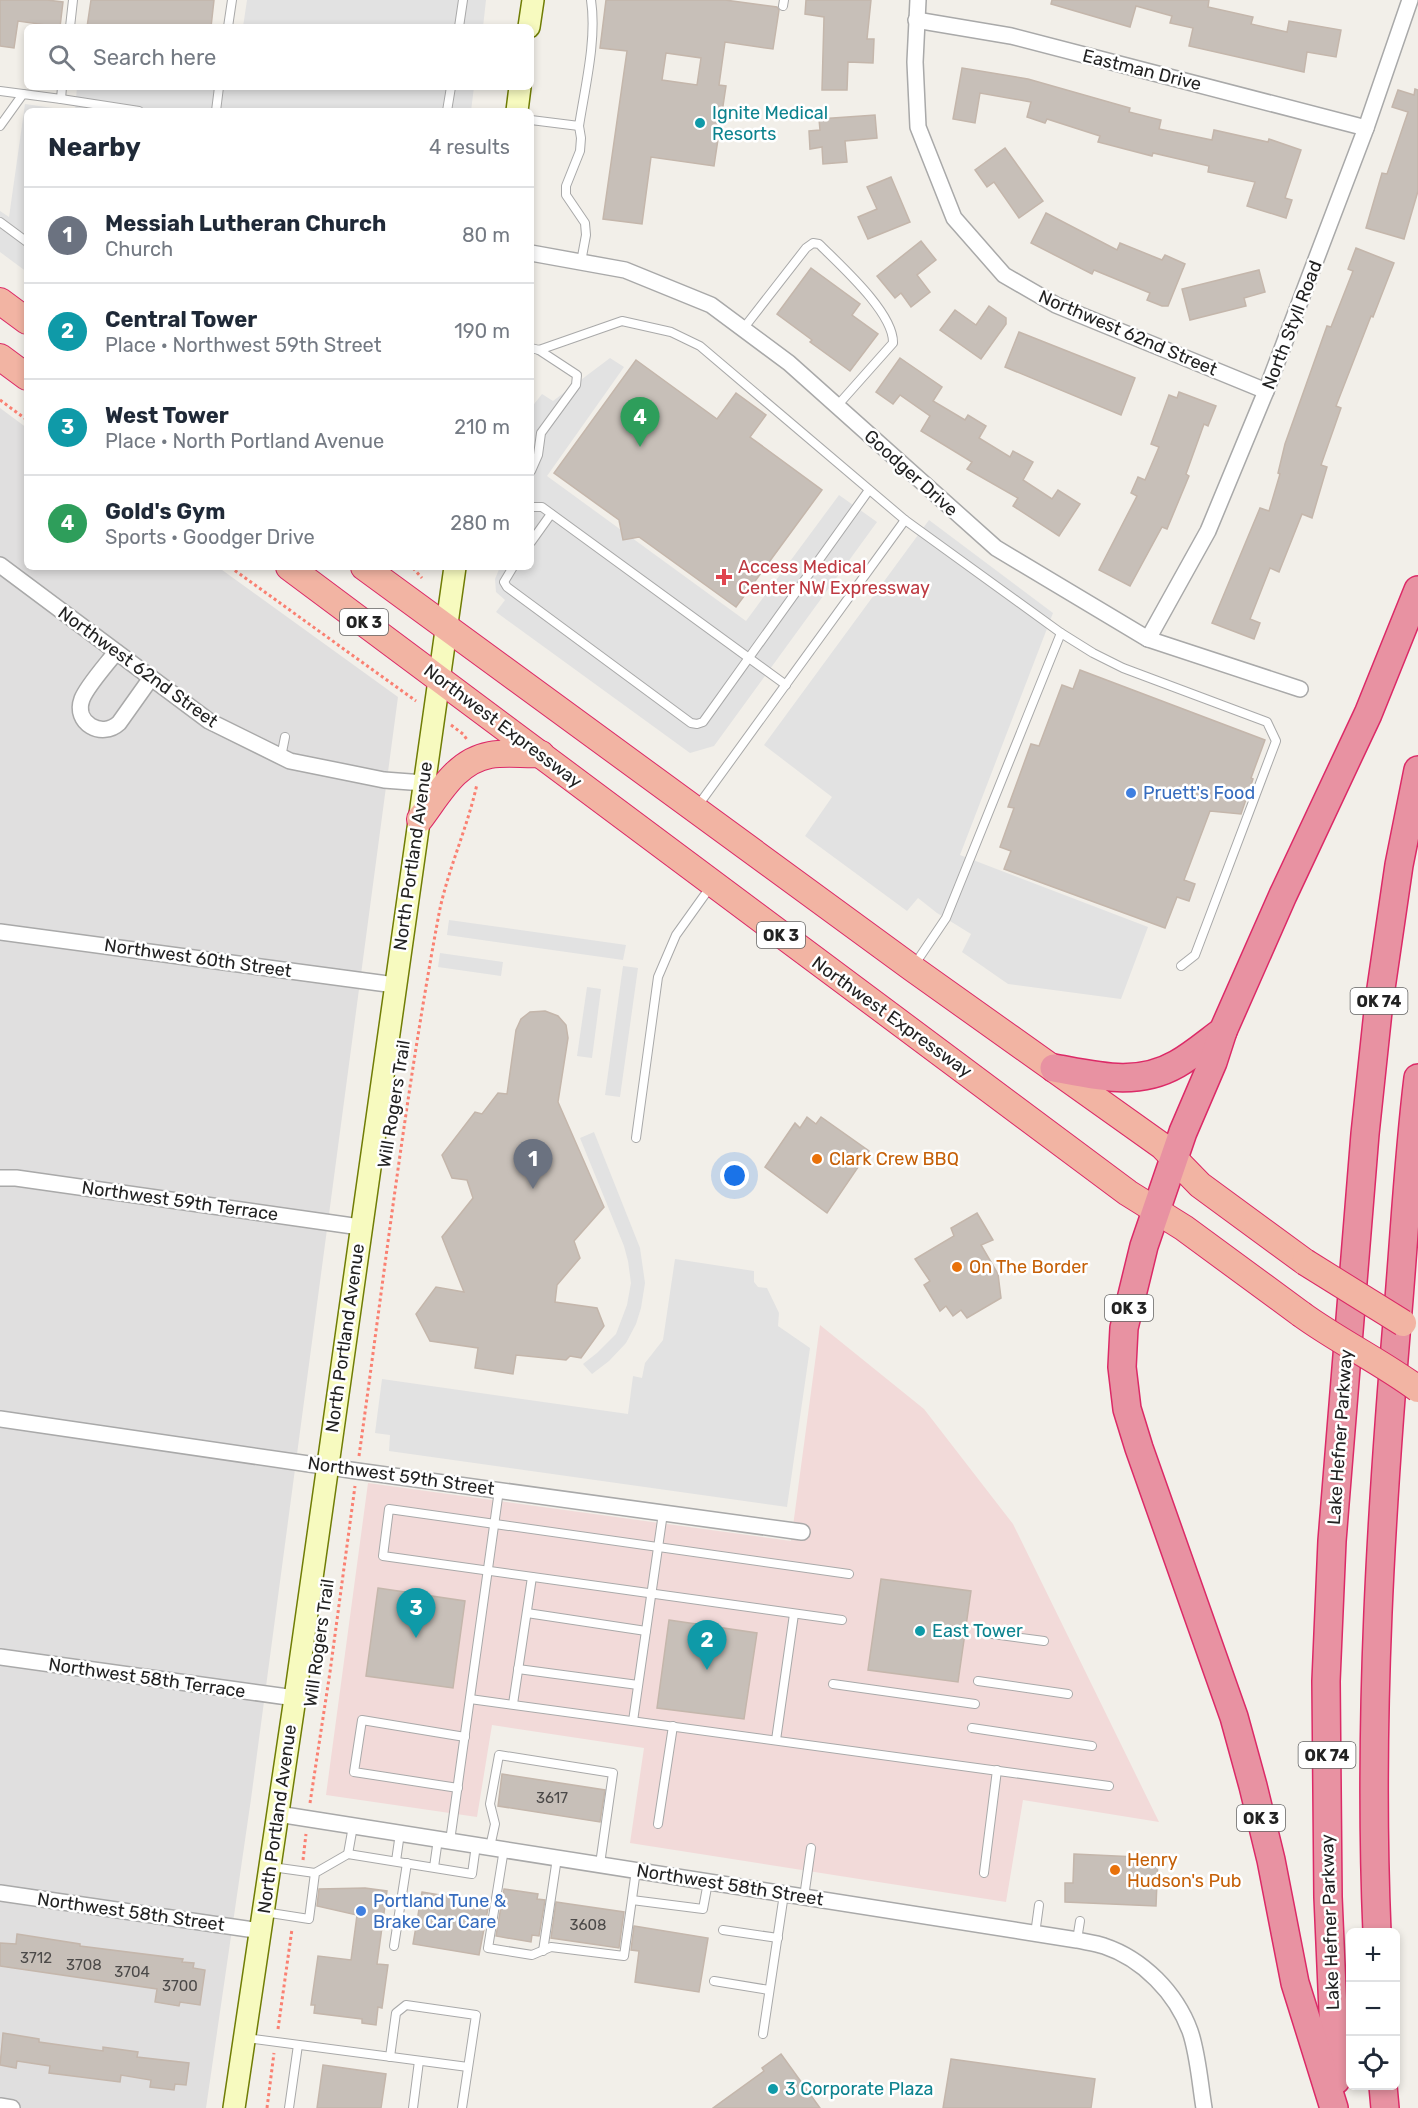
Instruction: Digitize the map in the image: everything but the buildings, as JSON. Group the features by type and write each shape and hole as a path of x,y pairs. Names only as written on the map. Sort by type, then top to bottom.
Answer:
{"highway":[{"path":"0,301 24,319"},
{"path":"0,357 24,375"},
{"name":"Northwest Expressway","path":"293,570 1128,1193 1184,1228 1328,1333 1388,1367 1418,1389"},
{"name":"OK 3","path":"368,570 912,968 1162,1146 1200,1185 1305,1262 1418,1334"},
{"path":"1156,1210 1183,1132 1213,1062 1223,1031 1282,895 1368,714 1418,590"},
{"path":"420,819 451,777 471,761 491,755 541,754"},
{"name":"Lake Hefner Parkway","path":"1336,2108 1327,1874 1326,1681 1332,1541 1365,1134 1379,1002 1399,865 1418,770"},
{"path":"1054,1068 1112,1079 1136,1078 1160,1072 1179,1063 1223,1031"},
{"name":"OK 74","path":"1377,1928 1374,1874 1374,1742 1378,1591 1389,1410 1418,1078"},
{"name":"OK 3","path":"1156,1210 1135,1279 1124,1328 1122,1367 1127,1409 1234,1717 1271,1860 1295,1983 1336,2108"},
{"path":"1383,2090 1385,2108"}],"main road":[{"path":"529,24 533,0"},
{"path":"517,108 520,90"},
{"name":"North Portland Avenue","path":"234,2108 295,1698 455,570"}],"street":[{"name":"Northwest 62nd Street","path":"918,0 915,62 918,127 954,218 1004,275 1056,305 1266,392"},
{"name":"North Styll Road","path":"1148,639 1208,531 1266,392 1366,128 1410,0"},
{"name":"Eastman Drive","path":"916,20 1011,36 1366,128"},
{"name":"Goodger Drive","path":"534,254 625,270 711,305 789,363 996,548 1148,639 1300,689"},
{"name":"Northwest 62nd Street","path":"0,565 209,721 290,761 384,780 424,783"},
{"path":"116,652 82,698 80,709 88,725 106,731 114,728 151,678"},
{"name":"Northwest 60th Street","path":"0,932 395,985"},
{"name":"Northwest 59th Terrace","path":"0,1178 16,1178 360,1227"},
{"name":"Northwest 59th Street","path":"0,1419 802,1532"},
{"name":"Northwest 58th Terrace","path":"0,1657 295,1698"},
{"name":"Northwest 58th Street","path":"278,1814 1104,1946 1140,1965 1168,1992 1181,2012 1190,2033 1204,2108"},
{"name":"Northwest 58th Street","path":"0,1893 262,1921"},
{"path":"0,2106 12,2108"}],"lane":[{"path":"70,24 73,0"},
{"path":"228,24 232,0"},
{"path":"459,24 463,0"},
{"path":"581,262 586,235 585,223 566,195 566,186 580,151 579,126 593,31 591,0"},
{"path":"61,99 62,90"},
{"path":"216,108 219,90"},
{"path":"448,108 450,90"},
{"path":"0,91 120,108"},
{"path":"0,126 23,94"},
{"path":"534,120 579,126"},
{"path":"0,222 24,240"},
{"path":"743,329 806,248 813,243 819,244 865,290 893,333 893,344 837,406"},
{"path":"535,349 622,321 671,332 700,346 904,520 1061,633 1123,668 1267,722 1276,741 1195,955 1181,966"},
{"path":"534,464 538,455 541,433 576,384 577,375 535,349"},
{"path":"511,570 504,582 507,588 691,723 697,724 703,722 869,490"},
{"path":"534,507 542,507 552,514 786,685"},
{"path":"534,538 552,514"},
{"path":"696,809 904,520"},
{"path":"912,968 946,918 1061,633"},
{"path":"281,757 285,737"},
{"path":"636,1138 658,977 676,935 712,884"},
{"path":"434,1867 458,1788 499,1490"},
{"path":"842,1620 383,1556 389,1509 849,1574"},
{"path":"633,1720 663,1513"},
{"path":"513,1704 532,1577"},
{"path":"526,1613 646,1631"},
{"path":"776,1740 794,1614"},
{"path":"986,1633 1044,1641"},
{"path":"518,1669 638,1685"},
{"path":"978,1681 1068,1694"},
{"path":"833,1684 975,1704"},
{"path":"470,1699 1109,1786"},
{"path":"458,1788 354,1772 362,1720 465,1737"},
{"path":"658,1824 673,1726"},
{"path":"972,1728 1092,1746"},
{"path":"600,1864 613,1773 499,1755 490,1804 495,1824 490,1847 488,1948 532,1955 551,1947 624,1956 636,1870"},
{"path":"984,1873 997,1770"},
{"path":"348,1854 353,1826"},
{"path":"396,1861 400,1833"},
{"path":"270,1867 315,1873 348,1854 472,1874 490,1847"},
{"path":"804,1897 811,1848"},
{"path":"543,1951 557,1858"},
{"path":"394,1946 406,1863"},
{"path":"262,1921 309,1919 315,1873"},
{"path":"632,1900 703,1909 708,1881"},
{"path":"763,2034 784,1894"},
{"path":"1035,1934 1039,1905"},
{"path":"1077,1940 1080,1921"},
{"path":"723,1930 778,1938"},
{"path":"714,1981 769,1990"},
{"path":"390,2057 396,2013 406,2005 476,2015 462,2108"},
{"path":"245,2038 468,2067"},
{"path":"289,2108 298,2045"},
{"path":"413,2108 419,2061"}],"path":[{"path":"0,400 24,418"},
{"path":"234,570 404,693"},
{"path":"414,570 417,577 422,578"},
{"path":"463,734 465,723"},
{"name":"Will Rogers Trail","path":"360,1450 391,1228 400,1142 438,920 473,804 478,778"},
{"name":"Will Rogers Trail","path":"310,1803 355,1487"},
{"path":"303,1859 305,1838"},
{"path":"278,2031 292,1930"},
{"path":"267,2108 274,2052"}],"shaded area":[{"path":"247,0 486,0 483,24 243,24"},
{"path":"77,90 474,90 471,108 75,108"},
{"path":"25,104 53,108 24,108"},
{"path":"24,111 24,270 0,252 0,211 9,217"},
{"path":"610,358 624,367 547,476 746,621 839,495 877,522 714,746 690,753 496,612 505,600 496,592 495,579 499,570 534,570 534,404 542,394 553,401"},
{"path":"0,408 24,426 24,570 222,570 398,697 251,1799 206,2108 0,2108"},
{"path":"929,520 1053,613 960,855 1148,927 1121,999 1008,984 962,952 971,934 918,898 907,911 805,836 832,797 764,745"},
{"path":"449,920 626,945 623,960 447,935"},
{"path":"440,953 503,962 501,976 438,967"},
{"path":"623,966 638,968 620,1097 605,1095"},
{"path":"587,987 601,989 592,1058 577,1056"},
{"path":"594,1132 640,1248 645,1283 636,1324 626,1343 609,1361 592,1374 583,1364 616,1334 627,1305 631,1283 624,1246 580,1138"},
{"path":"675,1259 754,1271 754,1282 758,1287 767,1288 779,1313 778,1326 810,1348 787,1507 389,1451 390,1435 375,1433 382,1379 628,1414 633,1376 642,1378 645,1363 663,1340"},
{"path":"820,1325 924,1409 1013,1524 1159,1822 1023,1800 1006,1902 630,1843 644,1748 492,1725 477,1817 326,1795 368,1483 791,1541"}],"place":[{"name":"Ignite Medical Resorts","path":"700,123"},
{"name":"Gold's Gym","path":"640,447"},
{"name":"Access Medical Center NW Expressway","path":"724,577"},
{"name":"Pruett's Food","path":"1131,793"},
{"name":"Clark Crew BBQ","path":"817,1159"},
{"name":"Messiah Lutheran Church","path":"533,1189"},
{"name":"On The Border","path":"957,1267"},
{"name":"East Tower","path":"920,1631"},
{"name":"West Tower","path":"416,1638"},
{"name":"Central Tower","path":"707,1670"},
{"name":"Henry Hudson's Pub","path":"1115,1870"},
{"name":"Portland Tune & Brake Car Care","path":"361,1911"},
{"name":"3 Corporate Plaza","path":"773,2089"}]}
